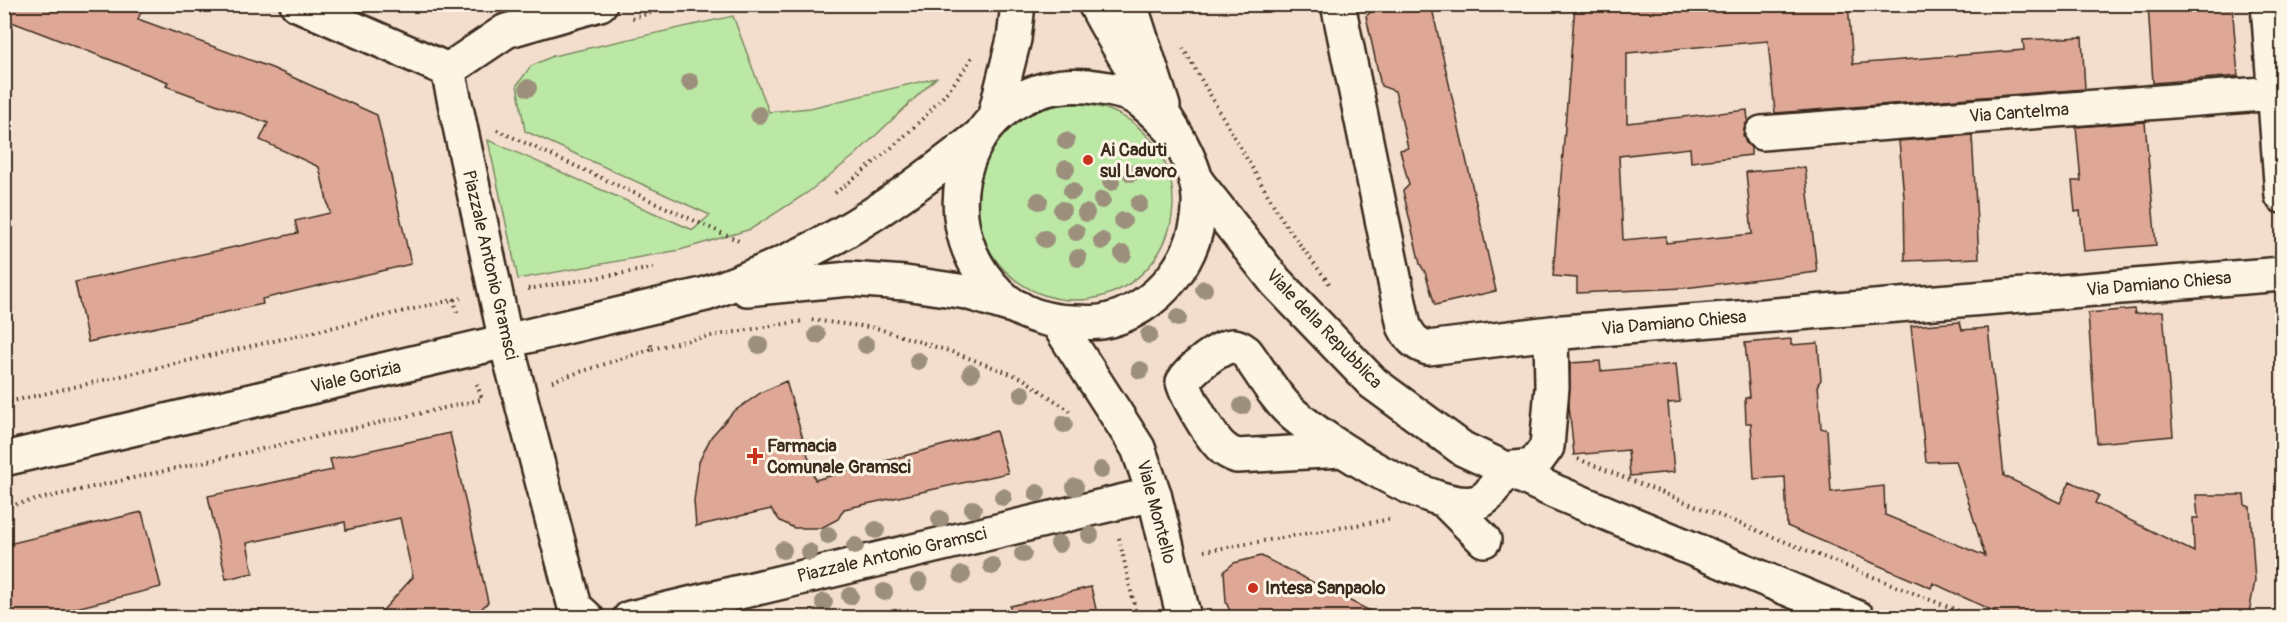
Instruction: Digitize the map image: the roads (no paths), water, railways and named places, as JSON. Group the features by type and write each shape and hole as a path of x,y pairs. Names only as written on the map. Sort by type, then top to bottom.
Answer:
{"street":[{"path":"297,4 448,70 506,31 600,4"},
{"path":"1018,4 1014,39 987,127 963,170 959,191 959,218 972,259 999,295 1019,308"},
{"path":"706,294 849,279 905,283 966,292 1057,322 1100,322 1133,311 1160,293 1178,272 1191,245 1198,213 1196,181 1192,165 1095,4"},
{"path":"1130,4 1170,128"},
{"name":"Via Damiano Chiesa","path":"1338,4 1404,326 1409,337 1417,345 1428,348 1551,333 2283,274"},
{"path":"2268,4 2283,196"},
{"name":"Piazzale Antonio Gramsci","path":"448,70 506,342 578,614"},
{"path":"706,294 759,274 837,236 923,181 1004,110 1032,94 1070,85 1104,88 1136,97 1170,128"},
{"name":"Via Cantelma","path":"1762,133 2275,93"},
{"name":"Viale della Repubblica","path":"1196,181 1276,282 1373,383 1463,449 1504,469 1858,618"},
{"name":"Viale Gorizia","path":"4,459 706,294"},
{"name":"Viale Montello","path":"1057,322 1138,448 1155,494 1184,618"},
{"path":"1342,450 1236,456 1224,449 1216,440 1186,393 1183,382 1188,373 1224,347 1236,346 1246,352 1293,414 1342,450 1404,484 1444,500 1471,503 1480,501 1495,486 1504,469 1533,466 1547,447 1552,387 1551,333"},
{"name":"Piazzale Antonio Gramsci","path":"630,618 746,604 1155,494"},
{"path":"1444,500 1484,540"}],"place":[{"name":"Ai Caduti sul Lavoro","path":"1088,160"},
{"name":"Farmacia Comunale Gramsci","path":"755,456"},
{"name":"Intesa Sanpaolo","path":"1253,588"}]}
